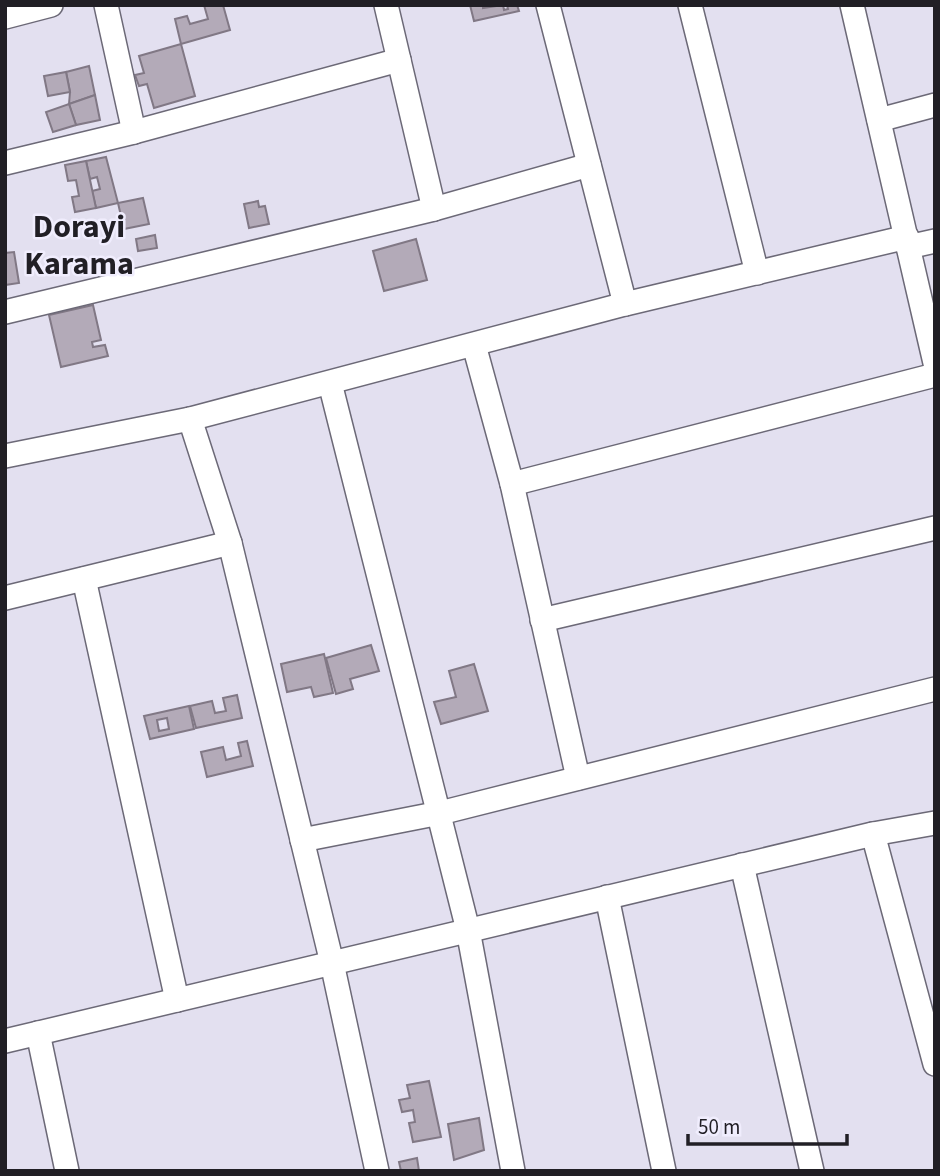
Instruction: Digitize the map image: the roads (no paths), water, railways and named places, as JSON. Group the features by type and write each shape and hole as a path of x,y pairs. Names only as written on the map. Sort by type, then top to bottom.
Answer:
{"street":[{"path":"5,17 51,5"},
{"path":"106,5 134,132"},
{"path":"386,5 433,209"},
{"path":"548,5 625,304"},
{"path":"690,5 757,273"},
{"path":"852,5 935,363"},
{"path":"5,163 134,132 399,60"},
{"path":"878,120 935,105"},
{"path":"5,312 433,209 589,165"},
{"path":"5,456 190,419 625,304 757,273 907,242 935,241"},
{"path":"474,345 512,484 578,778"},
{"path":"512,484 935,375"},
{"path":"330,383 468,930 513,1171"},
{"path":"190,419 230,543 332,963 377,1171"},
{"path":"542,620 935,528"},
{"path":"5,598 230,543"},
{"path":"84,579 177,1000"},
{"path":"302,840 440,813 935,689"},
{"path":"5,1041 873,834 935,823"},
{"path":"873,834 935,1064"},
{"path":"741,865 811,1171"},
{"path":"607,897 664,1171"},
{"path":"38,1033 67,1171"}],"district":[{"name":"Dorayi Karama","path":"79,246"}]}
